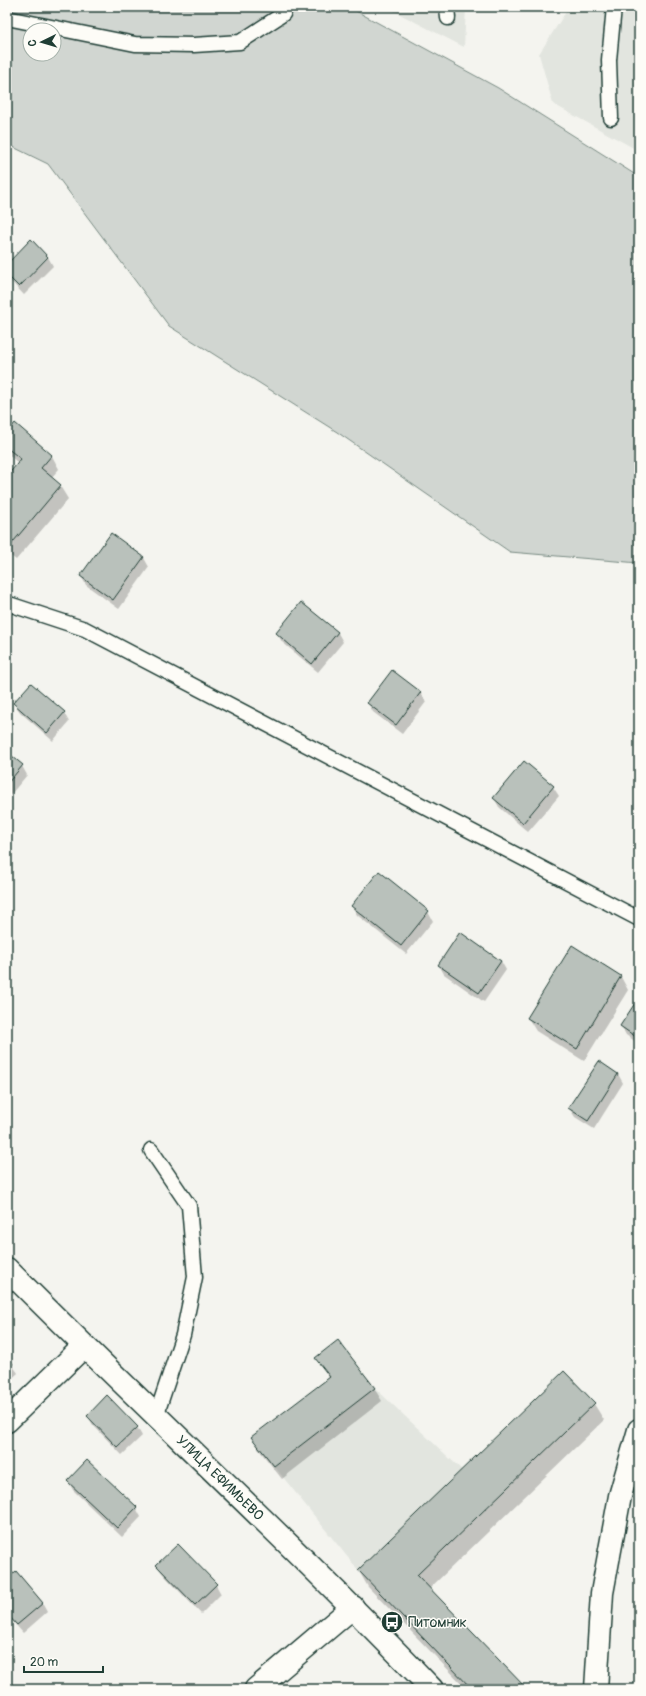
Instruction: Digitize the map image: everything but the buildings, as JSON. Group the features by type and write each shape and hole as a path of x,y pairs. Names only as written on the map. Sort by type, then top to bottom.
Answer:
{"street":[{"name":"УЛИЦА ЕФИМЬЕВО","path":"7,1269 84,1346 353,1607 432,1689"},
{"path":"7,1421 84,1346"},
{"path":"596,1689 602,1593 620,1496 639,1430"},
{"path":"256,1689 353,1607"}],"lane":[{"path":"7,18 135,44 194,45 240,42 282,14 286,7"},
{"path":"611,118 609,60 614,7"},
{"path":"7,606 9,604 85,629 639,919"},
{"path":"151,1150 189,1206 195,1277 183,1335 156,1416"}],"shaded area":[{"path":"7,7 354,7 356,11 498,88 639,177 639,563 510,552 337,432 169,326 48,164 7,144"},
{"path":"386,7 466,7 464,47"},
{"path":"569,7 639,7 639,151 553,104 539,54"},
{"path":"375,1388 462,1470 358,1570 274,1466"}],"place":[{"name":"Питомник","path":"392,1622"}]}
